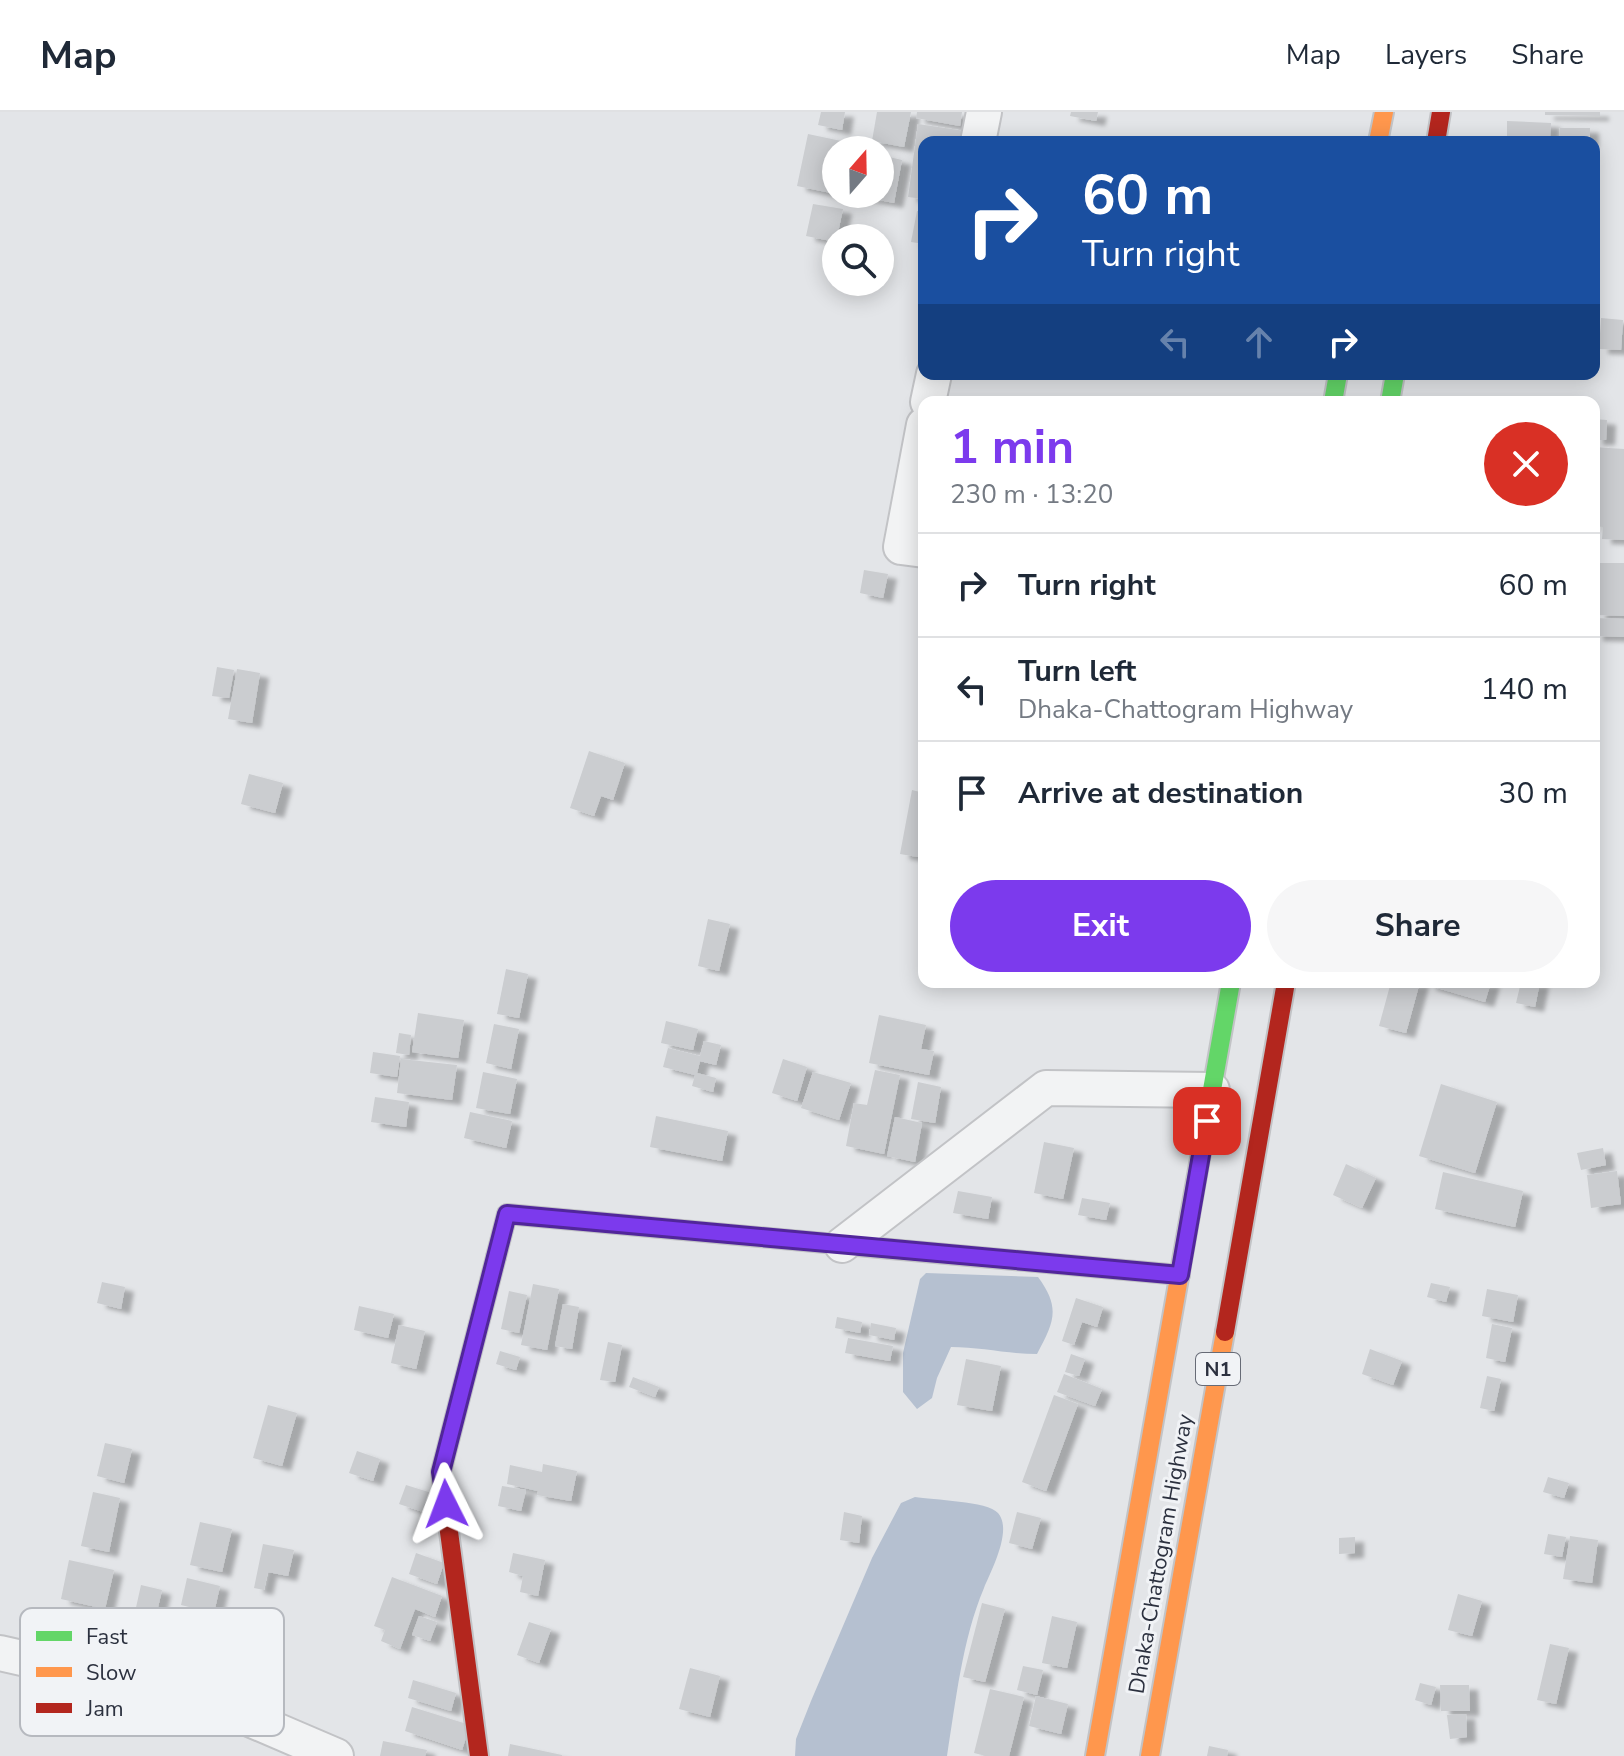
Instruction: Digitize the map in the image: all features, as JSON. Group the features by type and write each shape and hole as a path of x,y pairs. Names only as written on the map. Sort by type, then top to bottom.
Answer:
{"main road":[{"path":"1437,136 1441,112"},
{"name":"Dhaka-Chattogram Highway","path":"1095,1756 1230,988"},
{"name":"Dhaka-Chattogram Highway","path":"1150,1756 1285,988"},
{"path":"479,1756 441,1472 507,1214 1180,1275"}],"street":[{"path":"979,136 984,112"},
{"path":"918,457 901,547 918,549"},
{"path":"842,1245 1046,1088 1212,1090"},
{"path":"0,1653 20,1658"},
{"path":"284,1734 336,1756"}],"water":[{"path":"926,1273 1038,1277 1050,1298 1052,1315 1048,1333 1037,1354 951,1347 932,1398 917,1409 903,1392 903,1353 920,1279"},
{"path":"915,1497 972,1503 992,1509 1002,1520 1002,1540 970,1628 947,1756 795,1756 796,1739 872,1558 901,1503"}],"building":[{"path":"821,112 845,112 842,130 818,125"},
{"path":"877,112 911,112 904,147 894,145 894,136 873,136"},
{"path":"917,112 962,112 960,126 916,118"},
{"path":"1071,112 1098,112 1096,121 1070,116"},
{"path":"1545,112 1600,112 1600,116 1545,115"},
{"path":"1507,121 1551,123 1550,136 1507,136"},
{"path":"918,124 965,131 964,136 918,136 918,198 908,197"},
{"path":"1560,128 1590,128 1590,136 1559,136"},
{"path":"808,134 822,137 822,191 797,186"},
{"path":"894,158 902,160 894,203"},
{"path":"813,204 822,208 843,209 840,224 822,224 822,239 806,236"},
{"path":"917,211 918,211 918,243 911,242"},
{"path":"1601,318 1623,320 1621,350 1600,349"},
{"path":"1600,419 1607,420 1606,440 1600,440"},
{"path":"1600,447 1624,449 1624,540 1602,539 1603,527 1600,527"},
{"path":"1600,563 1624,563 1624,616 1600,615"},
{"path":"864,570 888,574 883,598 860,593"},
{"path":"1600,618 1624,619 1624,637 1600,636"},
{"path":"217,667 234,670 229,698 212,696"},
{"path":"237,669 260,673 252,723 228,719"},
{"path":"589,751 625,763 613,800 601,796 594,816 570,808"},
{"path":"249,774 283,783 275,813 241,804"},
{"path":"912,790 918,792 918,857 900,854"},
{"path":"708,919 730,924 719,971 698,966"},
{"path":"506,969 528,974 519,1018 497,1014"},
{"path":"1389,988 1418,988 1406,1033 1379,1026"},
{"path":"1437,988 1489,988 1485,1002"},
{"path":"1520,988 1539,988 1535,1007 1516,1003"},
{"path":"418,1013 464,1020 458,1058 412,1052"},
{"path":"879,1015 926,1025 921,1049 934,1051 929,1075 869,1063"},
{"path":"666,1021 698,1029 693,1050 661,1043"},
{"path":"494,1024 519,1029 511,1069 486,1063"},
{"path":"399,1033 411,1035 409,1055 396,1053"},
{"path":"704,1041 721,1045 716,1065 700,1061 697,1073 716,1078 713,1092 692,1086 695,1075 663,1067 668,1048 700,1056"},
{"path":"373,1052 400,1056 397,1077 370,1073"},
{"path":"401,1059 457,1065 452,1100 397,1093"},
{"path":"783,1059 807,1067 797,1101 772,1093"},
{"path":"875,1070 900,1075 884,1154 846,1146 854,1103 867,1105"},
{"path":"483,1072 517,1079 510,1114 476,1108"},
{"path":"813,1072 851,1083 839,1120 801,1108"},
{"path":"918,1082 941,1087 935,1123 911,1119"},
{"path":"1441,1084 1497,1102 1475,1173 1419,1156"},
{"path":"375,1097 409,1102 406,1127 371,1122"},
{"path":"470,1112 512,1121 506,1148 464,1138"},
{"path":"656,1116 728,1131 722,1161 650,1147"},
{"path":"895,1117 922,1123 915,1162 887,1156"},
{"path":"1044,1142 1074,1148 1063,1199 1034,1193"},
{"path":"1603,1148 1606,1165 1581,1170 1577,1153"},
{"path":"1346,1164 1376,1178 1362,1208 1333,1195"},
{"path":"1617,1171 1621,1204 1591,1208 1587,1175"},
{"path":"1443,1172 1523,1191 1515,1227 1435,1209"},
{"path":"958,1191 992,1197 988,1219 953,1213"},
{"path":"1082,1198 1110,1203 1106,1220 1078,1215"},
{"path":"102,1282 125,1287 121,1309 97,1303"},
{"path":"1431,1283 1450,1287 1446,1302 1427,1297"},
{"path":"533,1284 559,1289 547,1350 521,1345"},
{"path":"1487,1289 1518,1295 1513,1322 1482,1316"},
{"path":"509,1291 527,1295 519,1333 501,1329"},
{"path":"1076,1298 1103,1307 1097,1327 1082,1322 1074,1345 1062,1341"},
{"path":"563,1304 579,1307 572,1349 555,1346"},
{"path":"359,1306 394,1314 388,1338 354,1330"},
{"path":"837,1317 862,1322 860,1333 835,1328"},
{"path":"871,1323 896,1328 894,1340 869,1335"},
{"path":"1492,1324 1512,1328 1505,1362 1486,1358"},
{"path":"399,1325 425,1331 416,1369 391,1363"},
{"path":"848,1338 893,1346 890,1361 845,1353"},
{"path":"608,1342 622,1345 615,1382 600,1380"},
{"path":"1370,1349 1402,1361 1393,1385 1362,1374"},
{"path":"500,1351 520,1357 516,1370 496,1364"},
{"path":"1071,1354 1085,1359 1079,1376 1065,1372"},
{"path":"966,1359 1001,1366 992,1411 957,1405"},
{"path":"1064,1374 1102,1389 1095,1406 1057,1392"},
{"path":"1487,1376 1501,1379 1494,1411 1480,1408"},
{"path":"633,1377 659,1387 655,1397 629,1387"},
{"path":"1054,1395 1078,1404 1046,1491 1022,1482"},
{"path":"268,1405 297,1413 282,1466 253,1458"},
{"path":"105,1443 132,1449 124,1483 97,1476"},
{"path":"357,1451 380,1459 373,1481 349,1473"},
{"path":"543,1464 577,1471 571,1501 537,1495 538,1491 507,1484 510,1465 542,1472"},
{"path":"1548,1477 1569,1483 1564,1498 1543,1492"},
{"path":"406,1485 438,1495 432,1515 399,1504"},
{"path":"502,1486 526,1490 521,1511 498,1506"},
{"path":"93,1492 120,1498 109,1552 81,1546"},
{"path":"844,1512 862,1516 859,1543 840,1540"},
{"path":"1017,1512 1041,1518 1032,1549 1009,1543"},
{"path":"200,1522 232,1529 222,1572 190,1565"},
{"path":"1548,1534 1566,1537 1562,1557 1544,1554"},
{"path":"1570,1536 1598,1540 1592,1583 1563,1579"},
{"path":"1355,1537 1355,1553 1339,1554 1339,1538"},
{"path":"263,1544 294,1550 288,1576 268,1572 264,1590 254,1588"},
{"path":"416,1553 444,1563 437,1584 409,1574"},
{"path":"513,1553 545,1560 538,1596 520,1592 523,1576 509,1572"},
{"path":"69,1560 114,1570 105,1608 61,1599"},
{"path":"392,1577 442,1596 435,1617 415,1609 400,1649 381,1641 385,1630 374,1626"},
{"path":"187,1578 220,1586 215,1608 181,1605"},
{"path":"141,1585 162,1590 158,1608 136,1608"},
{"path":"1458,1594 1482,1601 1472,1636 1448,1630"},
{"path":"982,1603 1005,1609 985,1682 963,1677"},
{"path":"419,1616 437,1622 430,1641 412,1635"},
{"path":"1052,1616 1077,1622 1067,1668 1042,1663"},
{"path":"529,1622 551,1629 539,1663 517,1655"},
{"path":"1550,1644 1569,1648 1556,1704 1537,1700"},
{"path":"1023,1666 1043,1670 1037,1695 1017,1690"},
{"path":"690,1668 720,1676 710,1717 679,1709"},
{"path":"413,1680 456,1693 451,1711 408,1698"},
{"path":"1420,1683 1436,1687 1431,1705 1415,1700"},
{"path":"1440,1685 1469,1685 1470,1711 1441,1711"},
{"path":"990,1689 1024,1697 1009,1756 974,1753"},
{"path":"1036,1696 1068,1704 1061,1734 1029,1726"},
{"path":"412,1707 470,1725 462,1750 405,1731"},
{"path":"1466,1714 1467,1737 1450,1739 1447,1715"},
{"path":"383,1741 427,1750 425,1756 380,1756"},
{"path":"510,1744 562,1755 562,1756 508,1756"},
{"path":"1209,1746 1228,1750 1227,1756 1207,1756"}],"traffic: fast":[{"path":"1334,396 1337,380"},
{"path":"1391,396 1394,380"},
{"path":"1190,1215 1230,988"},
{"path":"496,1257 507,1214 890,1249"}],"traffic: slow":[{"path":"1379,136 1384,112"},
{"path":"1095,1756 1190,1215"},
{"path":"1150,1756 1225,1332"}],"traffic: jam":[{"path":"1437,136 1441,112"},
{"path":"1225,1332 1285,988"},
{"path":"890,1249 1180,1275"},
{"path":"479,1756 441,1472 496,1257"}],"route":[{"path":"446,1504 441,1472 507,1214 1180,1275 1207,1121"}]}
